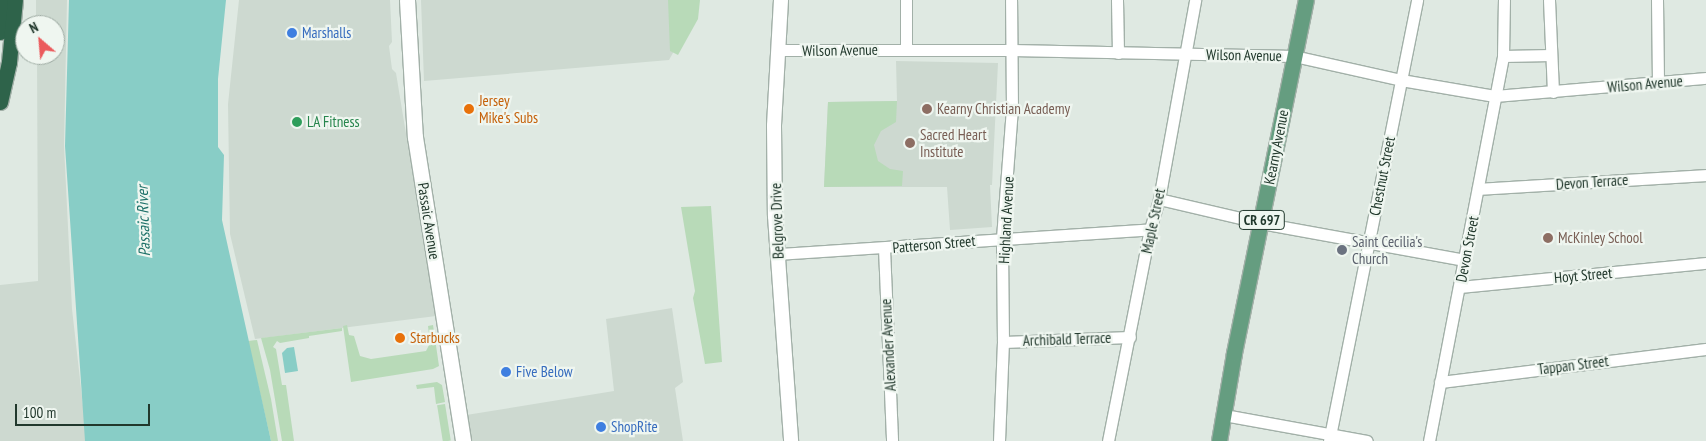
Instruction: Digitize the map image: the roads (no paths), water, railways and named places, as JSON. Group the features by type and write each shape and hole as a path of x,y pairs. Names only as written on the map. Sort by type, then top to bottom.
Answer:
{"highway":[{"path":"0,32 7,0"},
{"path":"0,102 9,62 15,0"}],"main road":[{"name":"Passaic Avenue","path":"407,0 415,137 463,441"},
{"name":"Kearny Avenue","path":"1219,441 1306,0"}],"street":[{"name":"Belgrove Drive","path":"781,0 774,126 775,216 792,441"},
{"path":"906,0 906,49"},
{"name":"Highland Avenue","path":"999,441 1003,342 1002,238 1011,149 1011,0"},
{"path":"1117,0 1118,53"},
{"name":"Maple Street","path":"1108,441 1150,229 1158,199 1195,0"},
{"name":"Chestnut Street","path":"1330,438 1416,0"},
{"name":"Devon Street","path":"1429,441 1503,56 1504,0"},
{"path":"1549,0 1553,92"},
{"path":"1657,0 1658,83"},
{"name":"Wilson Avenue","path":"778,50 1012,50 1294,56 1401,80 1495,96 1706,78"},
{"path":"1503,56 1551,55"},
{"name":"Devon Terrace","path":"1478,189 1706,174"},
{"path":"1158,199 1261,223 1465,260"},
{"name":"Patterson Street","path":"778,254 1150,229"},
{"name":"Alexander Avenue","path":"884,248 892,441"},
{"name":"Hoyt Street","path":"1460,287 1706,263"},
{"name":"Archibald Terrace","path":"1003,342 1130,337"},
{"name":"Tappan Street","path":"1440,382 1706,349"},
{"path":"1224,415 1330,438 1367,441"}],"water":[{"name":"Passaic River","path":"69,0 226,0 218,79 218,147 224,155 222,220 271,441 85,441 65,146"},
{"path":"294,347 298,371 285,373 282,353 287,348"}],"place":[{"name":"Marshalls","path":"292,33"},
{"name":"Jersey Mike's Subs","path":"469,109"},
{"name":"Kearny Christian Academy","path":"927,109"},
{"name":"LA Fitness","path":"297,122"},
{"name":"Sacred Heart Institute","path":"910,143"},
{"name":"McKinley School","path":"1548,238"},
{"name":"Saint Cecilia's Church","path":"1342,250"},
{"name":"Starbucks","path":"400,338"},
{"name":"Five Below","path":"506,372"},
{"name":"ShopRite","path":"601,427"}]}
